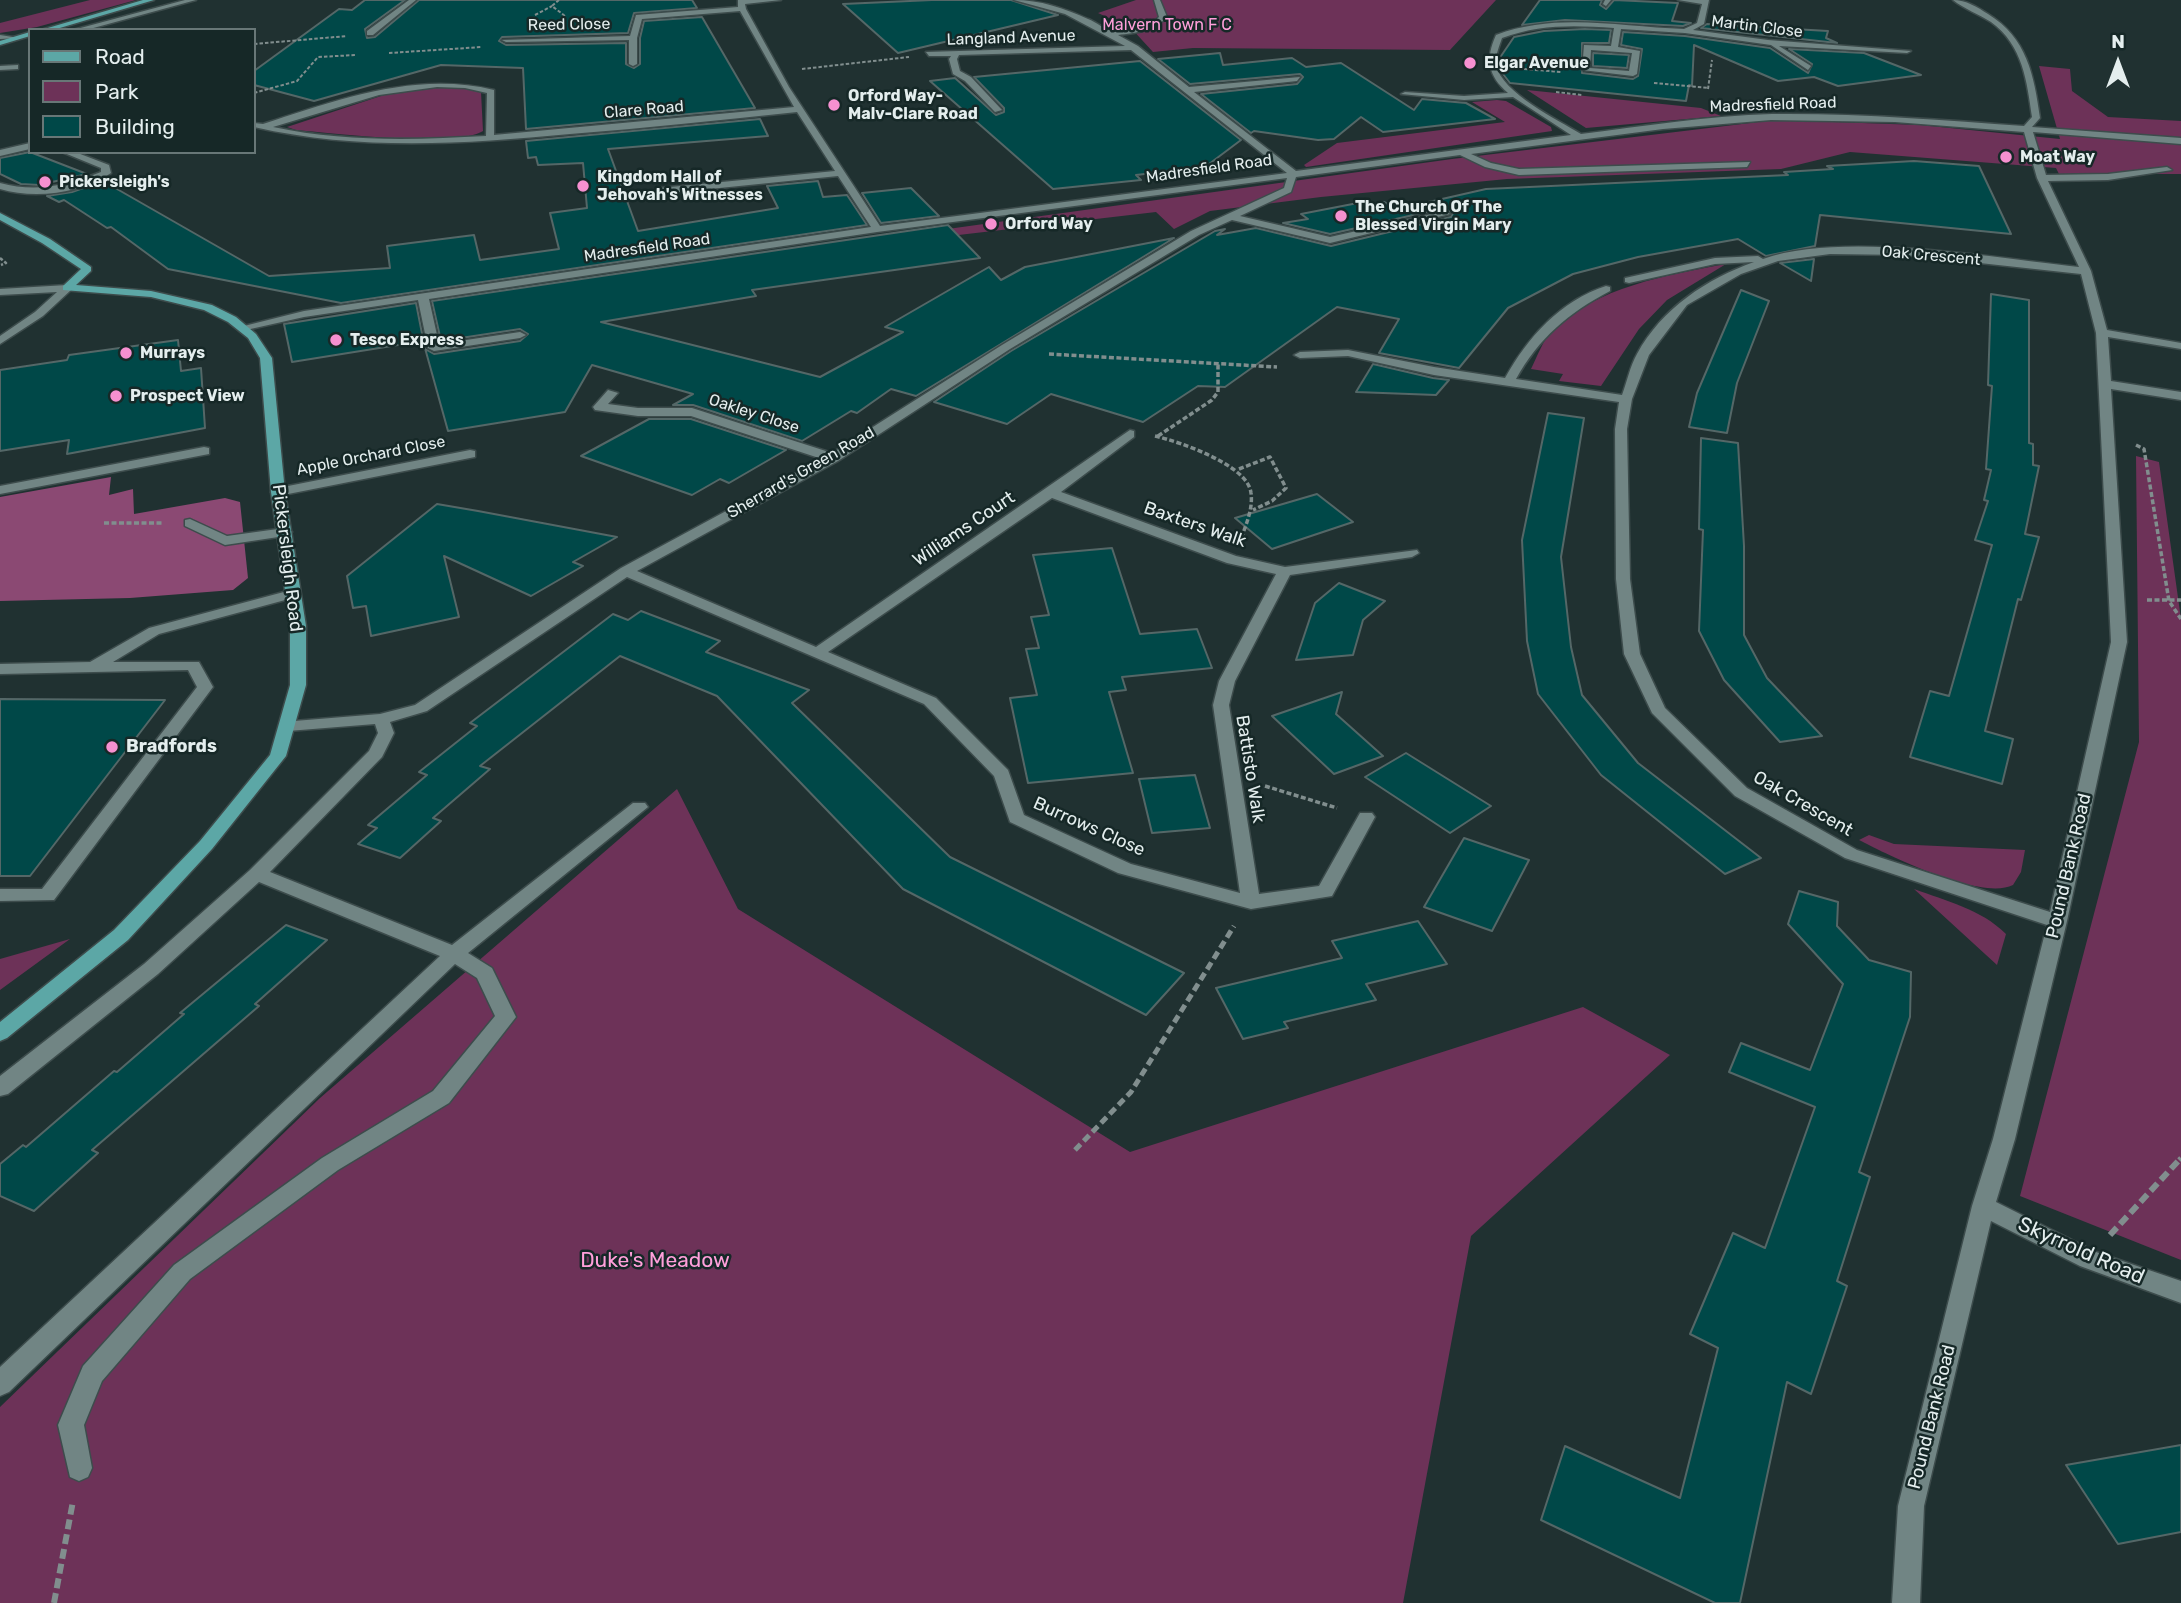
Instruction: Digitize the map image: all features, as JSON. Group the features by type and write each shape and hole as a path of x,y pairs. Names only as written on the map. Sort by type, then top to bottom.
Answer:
{"main road":[{"path":"51,28 148,1"},
{"path":"0,43 28,35"},
{"path":"0,216 46,241 86,269 67,288"},
{"name":"Pickersleigh Road","path":"0,1033 121,935 206,845 278,756 298,685 295,593 278,492 266,358 260,342 246,327 225,313 195,304 125,292 67,288"}],"street":[{"path":"83,28 193,0"},
{"path":"370,33 413,0"},
{"path":"778,0 741,4 777,71 839,173 877,229"},
{"name":"Langland Avenue","path":"1017,0 1072,12 1113,33 1293,173"},
{"path":"1113,33 1147,28 1160,22 1163,17 1157,0"},
{"path":"1581,138 1513,95 1492,66 1499,37 1513,29 1538,25 1685,31 1700,24 1706,1 1681,0"},
{"path":"1956,0 2004,28 2024,50 2036,118 2028,125 2028,130"},
{"path":"148,1 165,6"},
{"name":"Reed Close","path":"506,40 633,37 639,17 741,4"},
{"path":"633,8 667,6 671,14"},
{"path":"1614,50 1618,29"},
{"name":"Martin Close","path":"1685,31 1715,37 1826,49 1907,51"},
{"path":"0,37 15,38"},
{"path":"633,37 633,64"},
{"path":"1771,44 1808,68"},
{"path":"1587,47 1614,50 1636,51 1633,74 1586,70 1587,47"},
{"name":"Langland Avenue","path":"929,54 1135,48"},
{"name":"Martin Close","path":"1826,49 1841,58"},
{"path":"957,53 953,59 956,72 968,79 998,110"},
{"path":"0,68 15,67"},
{"path":"1186,90 1297,79"},
{"name":"Clare Road","path":"258,126 409,87 471,85 491,92 490,139"},
{"path":"1404,93 1464,98 1513,95"},
{"name":"Clare Road","path":"258,126 304,135 364,139 490,139 801,110"},
{"name":"Madresfield Road","path":"246,327 304,314 877,229 1663,126 1771,117 1895,119 2181,141"},
{"name":"Pound Bank Road","path":"1906,1603 1910,1506 1983,1206 2004,1139 2057,921 2119,642 2102,333 2086,271 2042,178 2028,130"},
{"path":"0,153 28,146"},
{"path":"1459,151 1488,164 1519,172 1746,164"},
{"path":"0,186 29,194 106,173 106,167 71,154"},
{"path":"1706,155 1719,164"},
{"path":"2042,178 2108,177 2167,170"},
{"path":"660,191 839,173"},
{"name":"Sherrard's Green Road","path":"288,726 381,719 421,708 452,691 626,571 833,458 1006,347 1228,216 1288,190 1293,173"},
{"path":"1228,216 1330,240 1445,214"},
{"name":"Oak Crescent","path":"1629,280 1715,261 1776,258 1830,251 1906,252 2086,271"},
{"name":"Oak Crescent","path":"1776,258 1738,272 1683,303 1643,354 1626,399 1621,429 1623,579 1632,654 1658,710 1741,792 1851,854 2057,921"},
{"path":"0,292 67,288"},
{"path":"2,340 67,288"},
{"path":"1509,382 1535,337 1554,317 1606,289"},
{"path":"423,297 434,348 520,335"},
{"path":"2102,333 2181,346"},
{"path":"2,340 24,341"},
{"path":"1300,355 1348,348 1434,371 1626,399"},
{"path":"2105,384 2181,396"},
{"name":"Oakley Close","path":"612,393 599,407 638,412 692,412 833,458"},
{"name":"Williams Court","path":"818,652 1051,494 1129,434"},
{"path":"0,490 205,452"},
{"name":"Apple Orchard Close","path":"278,492 470,454"},
{"name":"Baxters Walk","path":"1051,494 1233,561 1285,571 1412,553"},
{"path":"190,523 225,541 285,531"},
{"name":"Burrows Close","path":"626,571 930,701 1002,774 1016,818 1125,869 1251,902 1325,891 1366,817"},
{"name":"Battisto Walk","path":"1251,902 1221,705 1227,681 1285,571"},
{"path":"93,667 154,631 295,593"},
{"path":"0,669 193,665 205,687 47,895 0,895"},
{"path":"0,1088 152,969 257,874 376,753 386,733 381,719"},
{"path":"0,1384 454,954 639,807"},
{"path":"79,1468 71,1425 92,1374 183,1272 330,1164 441,1097 506,1017 485,973 454,954 257,874"},
{"name":"Skyrrold Road","path":"1983,1206 2088,1259 2181,1292"}],"path":[{"path":"256,44 370,33"},
{"path":"1707,98 1715,37"},
{"path":"777,71 929,54"},
{"path":"0,258 6,263 0,265"},
{"path":"1006,347 1053,354 1281,368 1300,355"},
{"path":"1158,436 1212,400 1218,392 1218,364"},
{"path":"2109,432 2144,449 2169,601 2181,619"},
{"path":"1129,434 1158,436 1239,469 1251,491 1253,510 1233,561"},
{"path":"1239,469 1270,457 1286,488 1272,501 1253,510"},
{"path":"104,523 190,523"},
{"path":"1231,775 1366,817"},
{"path":"1075,1150 1130,1093 1199,980 1251,902"},
{"path":"2088,1259 2181,1158"},
{"path":"54,1603 79,1468"}],"green space":[{"path":"90,0 136,0 37,27 0,33 0,23"},
{"name":"Malvern Town F C","path":"1136,0 1496,0 1450,50 1193,48 1153,52 1131,28 1098,13"},
{"path":"2039,66 2070,69 2072,91 2108,117 2181,121 2181,174 2059,174 2056,168 1850,152 1781,169 1507,179 1321,197 1210,211 1174,229 1156,212 950,236 854,242 1452,159 1775,120 1920,125 2060,139"},
{"path":"432,87 463,87 481,92 483,131 469,136 421,139 337,134 287,127 384,95"},
{"path":"1527,90 1701,108 1721,116 1586,128"},
{"path":"1506,101 1551,127 1552,131 1306,167 1304,165 1337,143 1505,122 1472,102"},
{"path":"1726,264 1667,300 1639,329 1601,386 1559,381 1563,374 1531,369 1552,331 1589,304 1633,285"},
{"path":"2136,456 2159,462 2181,619 2181,1260 2020,1196 2139,742"},
{"name":"Duke's Meadow","path":"677,789 738,909 1130,1152 1583,1007 1670,1055 1471,1236 1403,1603 0,1603 0,1407 320,1098"},
{"path":"1869,835 1894,844 2025,850 2021,872 2013,885 1980,887 1936,874 1859,840"},
{"path":"1914,889 1974,912 2006,934 1997,965"},
{"path":"70,939 0,990 0,959"}],"shaded area":[{"path":"111,477 109,495 133,489 134,514 225,498 240,502 248,578 233,590 130,598 0,601 0,497"}],"building":[{"path":"365,0 405,0 365,29 367,38 375,37 419,0 692,0 697,8 634,13 628,33 502,37 499,41 506,45 626,43 626,64 634,68 640,64 640,38 644,21 702,17 755,108 526,129 523,68 441,65 314,101 256,86 256,70 339,9 352,10"},
{"path":"1011,0 1058,15 898,53 843,4"},
{"path":"1540,0 1602,0 1600,5 1606,9 1614,0 1678,3 1672,21 1691,23 1683,26 1565,20 1522,25"},
{"path":"1707,24 1828,31 1826,38 1837,43 1701,28"},
{"path":"1611,30 1609,43 1582,43 1582,73 1633,79 1638,76 1642,49 1621,45 1623,32 1685,36 1770,48 1808,73 1812,64 1789,49 1864,53 1921,75 1838,86 1814,77 1778,81 1694,45 1692,86 1689,85 1686,101 1510,83 1503,74 1499,59 1514,37 1544,31"},
{"path":"1220,53 1223,65 1292,58 1306,67 1341,63 1414,110 1422,99 1466,103 1495,119 1383,132 1361,117 1334,139 1318,140 1254,131 1251,133 1201,94 1297,84 1303,77 1300,74 1190,84 1158,59"},
{"path":"1593,53 1629,55 1627,68 1593,66"},
{"path":"1140,61 1241,140 1205,167 1136,175 1141,180 1053,189 930,81 955,78 996,115 1004,112 1004,108 974,77"},
{"path":"760,119 768,136 608,149 638,231 778,208 767,186 818,181 823,197 847,195 867,225 341,303 168,269 111,227 107,228 64,200 59,202 47,196 72,192 103,181 269,276 390,268 387,246 474,235 480,260 559,249 550,213 587,208 583,163 538,165 536,157 528,158 526,141"},
{"path":"28,152 87,174 39,185 21,184 0,174 0,158"},
{"path":"1914,161 1979,166 2011,234 1820,215 1815,246 1766,256 1738,239 1638,257 1573,274 1508,308 1459,368 1379,353 1399,319 1337,307 1225,387 1198,386 1143,422 1051,394 1007,424 934,402 1011,351 1215,231 1225,229 1217,235 1256,228 1331,246 1451,217 1453,213 1444,208 1330,234 1283,223 1308,219 1301,214 1363,202 1368,205 1384,202 1398,209 1486,189 1788,175 1784,172 1833,169 1827,166"},
{"path":"911,188 939,216 881,223 862,193"},
{"path":"948,225 980,258 752,290 756,296 601,322 820,377 903,332 885,327 989,267 1001,280 1025,267 1174,238 916,396 891,389 857,413 851,411 802,441 693,405 673,405 693,394 592,365 565,412 448,431 425,349 434,354 520,341 528,334 520,329 441,341 432,301"},
{"path":"1814,259 1811,281 1780,263"},
{"path":"1741,290 1769,301 1737,383 1727,433 1689,427 1697,393"},
{"path":"1991,294 2029,300 2029,443 2033,444 2033,465 2039,466 2025,534 2039,537 2021,600 2018,599 1985,731 2013,739 2002,784 1910,757 1930,691 1949,696 1992,545 1975,540 1988,501 1984,500 1991,470 1986,469 1992,386 1988,385"},
{"name":"Tesco Express","path":"416,303 424,346 423,341 292,362 284,324"},
{"name":"Prospect View","path":"178,340 181,371 201,368 205,428 67,454 69,440 0,451 0,370 67,360 69,355"},
{"path":"1373,364 1449,380 1436,395 1356,392"},
{"path":"1548,413 1584,418 1561,557 1571,647 1582,695 1638,763 1761,858 1725,874 1601,775 1538,694 1527,641 1522,540"},
{"path":"649,419 691,419 786,450 729,483 720,479 692,495 581,456"},
{"path":"1701,438 1738,443 1744,546 1744,635 1767,678 1822,736 1780,742 1724,680 1699,631 1703,530 1699,529"},
{"path":"1317,494 1353,522 1272,549 1235,518"},
{"path":"437,504 617,537 573,562 583,566 531,596 444,556 459,617 371,636 366,606 353,608 347,576"},
{"path":"1112,548 1140,634 1197,629 1212,668 1122,677 1126,690 1109,692 1133,773 1028,783 1010,698 1037,695 1026,649 1039,648 1031,617 1049,615 1033,555"},
{"path":"1339,583 1385,601 1363,620 1353,655 1296,660 1315,603"},
{"path":"641,611 720,641 706,652 809,690 792,703 950,857 1184,973 1146,1015 903,889 717,696 620,656 480,766 490,769 433,818 441,821 400,858 358,844 377,828 368,825 427,775 419,772 477,726 470,723 613,614 628,620"},
{"path":"1342,692 1336,714 1383,756 1334,774 1272,716"},
{"path":"0,699 165,700 30,876 0,876"},
{"path":"1406,753 1491,806 1450,833 1365,777"},
{"path":"1195,775 1210,828 1152,833 1139,779"},
{"path":"1464,838 1529,860 1492,931 1424,907"},
{"path":"1799,891 1838,902 1837,926 1869,960 1911,972 1910,1017 1859,1172 1870,1177 1837,1281 1847,1286 1811,1394 1787,1382 1740,1603 1715,1603 1541,1520 1565,1446 1680,1498 1718,1348 1690,1334 1733,1233 1765,1248 1815,1107 1729,1072 1741,1043 1810,1070 1843,984 1788,924"},
{"path":"1418,921 1447,964 1366,984 1376,1000 1284,1022 1288,1028 1243,1039 1216,988 1342,958 1332,941"},
{"path":"286,925 327,940 255,1004 259,1006 92,1150 98,1153 34,1211 0,1196 0,1164 23,1145 26,1147 114,1071 117,1072 184,1014 180,1013"},
{"path":"2181,1445 2181,1532 2118,1544 2066,1465"}],"place":[{"name":"Elgar Avenue","path":"1470,63"},
{"name":"Orford Way- Malv-Clare Road","path":"834,105"},
{"name":"Moat Way","path":"2006,157"},
{"name":"Pickersleigh's","path":"45,182"},
{"name":"Kingdom Hall of Jehovah's Witnesses","path":"583,186"},
{"name":"The Church Of The Blessed Virgin Mary","path":"1341,216"},
{"name":"Orford Way","path":"991,224"},
{"name":"Tesco Express","path":"336,340"},
{"name":"Murrays","path":"126,353"},
{"name":"Prospect View","path":"116,396"},
{"name":"Bradfords","path":"112,747"}]}
